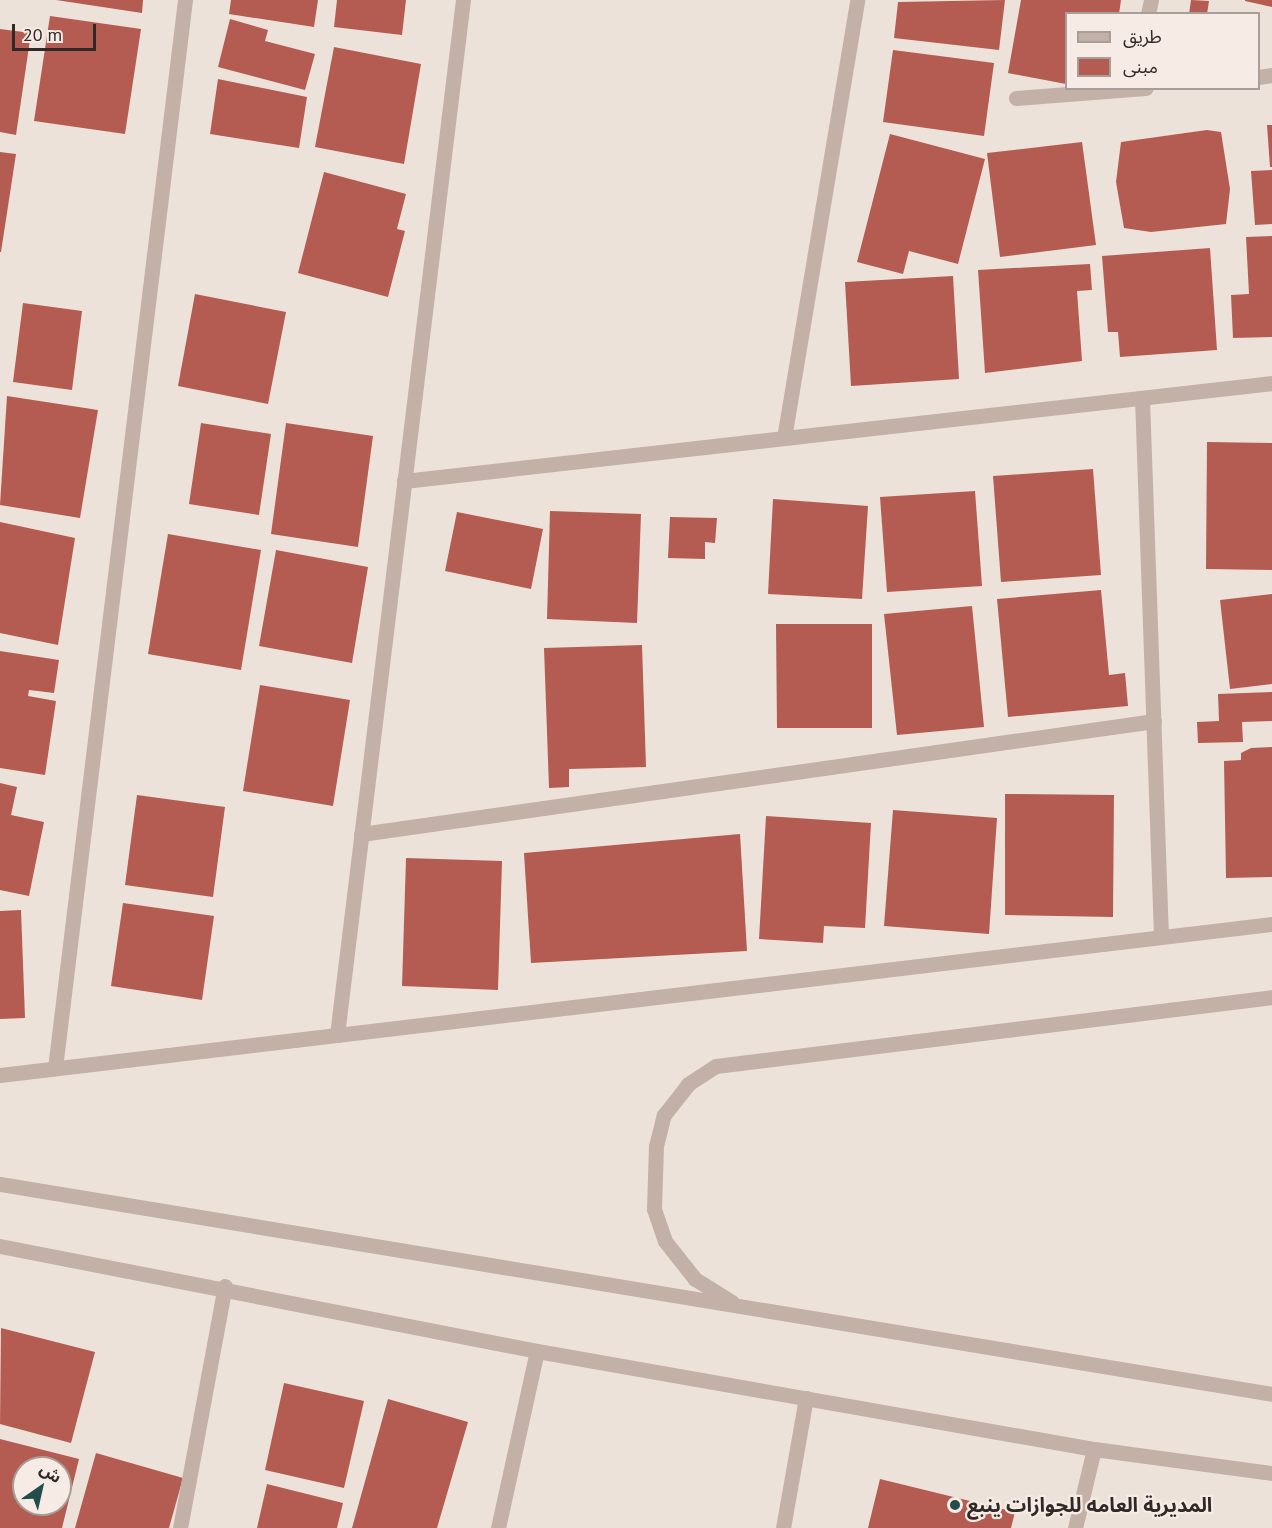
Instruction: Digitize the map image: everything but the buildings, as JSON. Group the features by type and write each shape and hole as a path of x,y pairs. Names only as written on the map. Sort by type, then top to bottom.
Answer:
{"street":[{"path":"55,1068 185,0"},
{"path":"337,1035 463,0"},
{"path":"784,438 857,0"},
{"path":"1016,98 1125,90"},
{"path":"404,481 1272,383"},
{"path":"1142,398 1161,937"},
{"path":"361,834 1154,721"},
{"path":"0,1074 1272,924"},
{"path":"737,1305 695,1279 665,1241 654,1209 655,1158 664,1114 688,1084 716,1066 1272,997"},
{"path":"0,1184 1272,1394"},
{"path":"0,1246 225,1286 537,1351 1094,1449 1272,1473"},
{"path":"180,1528 225,1286"},
{"path":"498,1528 537,1351"},
{"path":"783,1528 806,1398"},
{"path":"1075,1528 1094,1449"}],"place":[{"name":"المديرية العامه للجوازات ينبع","path":"955,1505"}]}
